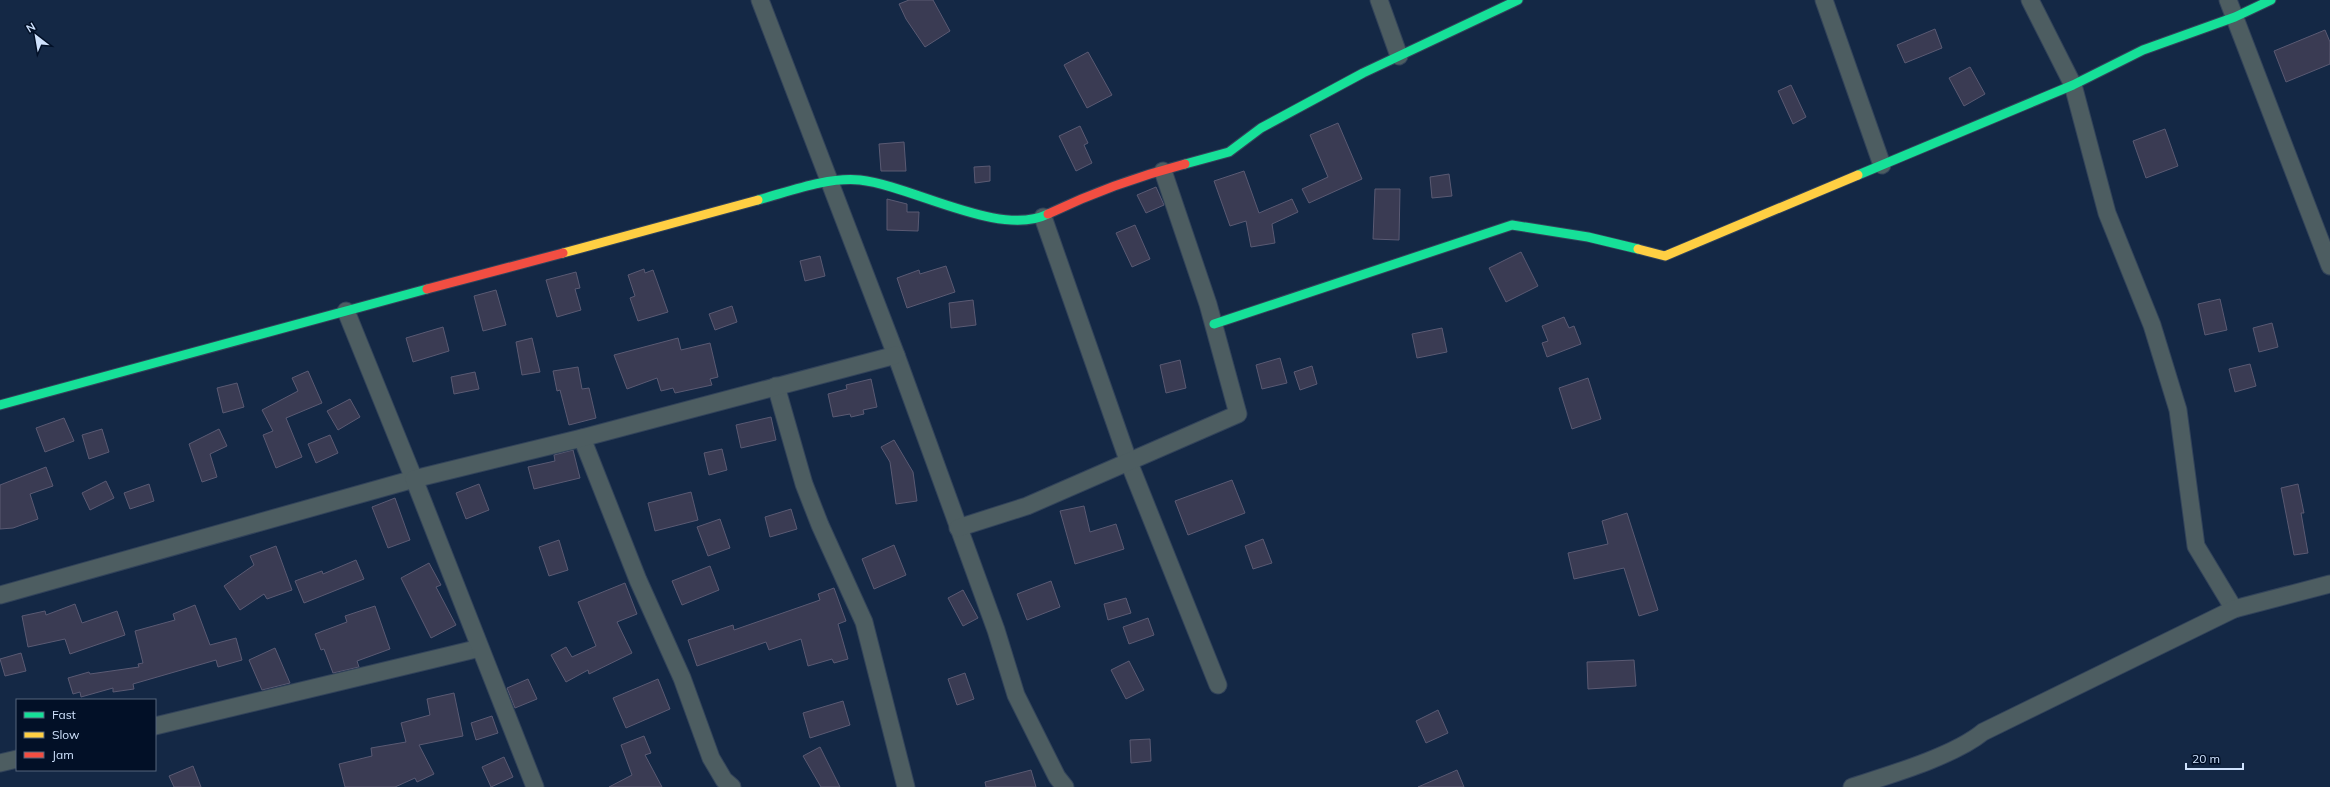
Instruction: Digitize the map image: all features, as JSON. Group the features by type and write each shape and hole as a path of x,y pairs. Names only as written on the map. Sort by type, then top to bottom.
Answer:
{"street":[{"path":"760,0 896,356 996,630 1016,695 1057,777 1065,787"},
{"path":"1379,0 1399,56"},
{"path":"0,405 828,181 859,180 891,186 985,216 1020,222 1043,217 1094,192 1139,176 1163,171 1229,152 1245,142 1261,128 1399,56 1518,0"},
{"path":"1824,0 1882,165"},
{"path":"2030,0 2073,85 2107,213 2152,325 2178,410 2196,546 2234,609"},
{"path":"2228,0 2330,266"},
{"path":"1214,324 1512,225 1588,237 1665,256 2073,85 2143,50 2234,17 2271,0"},
{"path":"958,528 1027,506 1128,460 1238,414 1214,324 1163,171"},
{"path":"1043,217 1128,460 1218,685"},
{"path":"346,311 414,479 535,787"},
{"path":"0,595 414,479 582,438 776,386 896,356"},
{"path":"776,386 804,484 820,524 864,622 906,787"},
{"path":"582,438 635,573 682,678 711,758 724,780 732,787"},
{"path":"1852,787 1889,775 1970,743 1983,732 2234,609 2330,584"},
{"path":"156,726 480,648"},
{"path":"0,763 16,759"}],"building":[{"path":"909,0 933,0 950,31 925,47 906,19 899,4"},
{"path":"1935,29 1942,48 1905,63 1897,45"},
{"path":"2325,30 2330,42 2330,64 2286,82 2274,51"},
{"path":"1088,52 1112,95 1087,108 1064,65"},
{"path":"1970,67 1985,94 1964,106 1949,78"},
{"path":"1791,85 1806,117 1793,124 1778,91"},
{"path":"1338,123 1362,179 1309,203 1302,189 1328,177 1310,135"},
{"path":"1080,126 1088,143 1084,145 1092,163 1076,171 1059,136"},
{"path":"2165,129 2178,166 2146,178 2133,141"},
{"path":"904,142 906,171 881,171 879,144"},
{"path":"990,166 990,181 975,183 974,167"},
{"path":"1244,171 1259,213 1292,199 1298,212 1272,224 1275,243 1251,247 1246,221 1230,226 1214,181"},
{"path":"1449,174 1452,196 1432,198 1430,177"},
{"path":"1156,187 1164,205 1146,213 1137,195"},
{"path":"1375,189 1400,189 1399,240 1373,239"},
{"path":"887,199 907,204 907,212 919,212 918,231 887,230"},
{"path":"1135,225 1150,259 1132,267 1116,233"},
{"path":"1521,252 1538,286 1506,302 1489,268"},
{"path":"820,256 825,276 805,281 800,261"},
{"path":"946,266 955,292 907,308 897,278 919,270 920,274"},
{"path":"644,269 645,273 653,270 668,312 638,321 630,298 635,296 628,275"},
{"path":"576,272 580,288 575,289 581,310 557,317 546,280"},
{"path":"496,290 506,325 483,331 474,296"},
{"path":"2220,299 2227,330 2205,335 2198,304"},
{"path":"973,300 976,325 951,328 949,303"},
{"path":"732,306 737,322 715,330 709,314"},
{"path":"1564,317 1569,328 1574,326 1581,344 1547,357 1542,343 1548,341 1542,326"},
{"path":"2272,323 2278,347 2259,352 2253,328"},
{"path":"443,327 449,351 413,362 406,338"},
{"path":"1442,328 1447,352 1417,358 1412,334"},
{"path":"532,338 540,372 522,375 516,342"},
{"path":"678,338 681,350 710,343 718,377 710,379 712,385 675,393 673,388 661,391 657,378 627,389 614,355"},
{"path":"1280,358 1287,383 1262,389 1256,365"},
{"path":"1180,360 1186,388 1166,393 1160,365"},
{"path":"2250,364 2256,386 2235,392 2229,369"},
{"path":"1312,366 1317,384 1300,390 1294,372"},
{"path":"578,367 582,389 589,388 596,418 569,425 560,390 557,391 553,371"},
{"path":"308,371 322,403 286,418 302,457 276,468 263,435 273,431 262,410 298,391 292,378"},
{"path":"475,372 479,389 454,394 451,377"},
{"path":"1588,378 1601,419 1572,429 1559,388"},
{"path":"871,379 877,407 863,410 864,414 851,417 850,414 833,417 828,394 847,389 846,385"},
{"path":"237,383 244,407 223,413 217,388"},
{"path":"350,399 360,417 338,430 327,411"},
{"path":"771,417 776,440 741,448 736,425"},
{"path":"64,418 74,441 45,452 36,428"},
{"path":"102,429 109,452 89,459 82,435"},
{"path":"219,429 227,446 210,454 217,477 202,482 189,444"},
{"path":"330,435 338,453 316,463 308,444"},
{"path":"894,440 913,472 917,501 896,504 890,462 881,447"},
{"path":"722,449 727,470 709,475 704,453"},
{"path":"573,450 580,478 534,489 528,467 555,461 554,455"},
{"path":"46,467 53,486 30,494 38,519 13,528 0,529 0,485"},
{"path":"1232,480 1245,513 1188,535 1175,501"},
{"path":"106,481 114,498 90,510 82,493"},
{"path":"149,484 154,501 130,509 124,493"},
{"path":"479,484 489,510 466,519 456,493"},
{"path":"2298,484 2304,513 2301,513 2308,553 2294,555 2281,488"},
{"path":"691,492 698,520 655,531 648,503"},
{"path":"395,498 410,540 388,548 372,507"},
{"path":"1084,506 1090,532 1116,524 1124,549 1075,564 1060,511"},
{"path":"791,509 797,529 770,537 765,517"},
{"path":"1627,513 1658,610 1639,616 1624,568 1574,579 1568,553 1608,544 1602,521"},
{"path":"720,519 730,548 708,556 697,527"},
{"path":"1263,539 1272,563 1253,569 1245,546"},
{"path":"559,540 568,570 549,576 539,547"},
{"path":"894,545 906,575 874,589 862,559"},
{"path":"276,546 292,590 267,599 264,594 240,610 224,586 254,565 250,556"},
{"path":"356,560 364,579 304,603 295,581 322,571 323,574"},
{"path":"429,563 441,585 436,587 456,625 431,638 401,578"},
{"path":"710,566 719,590 682,605 672,581"},
{"path":"1051,581 1060,607 1027,620 1017,594"},
{"path":"625,583 637,614 617,622 632,653 589,674 588,670 566,682 551,655 566,647 572,657 596,646 578,602"},
{"path":"834,588 846,621 838,624 848,659 834,663 832,659 808,666 801,639 769,650 766,642 697,666 688,640 733,625 734,630 820,600 818,594"},
{"path":"963,590 978,618 963,626 948,598"},
{"path":"1126,598 1131,613 1108,620 1104,604"},
{"path":"75,604 82,623 117,611 125,635 70,654 65,639 28,647 22,616 45,611 46,615"},
{"path":"195,605 210,645 236,638 242,660 218,667 216,660 133,684 134,689 113,692 113,688 81,697 80,692 73,694 68,678 89,672 90,674 139,667 138,664 143,663 135,631 175,620 173,614"},
{"path":"375,606 390,649 357,661 359,667 333,673 324,649 321,650 315,634 347,622 345,616"},
{"path":"1148,618 1154,635 1129,644 1123,627"},
{"path":"275,648 290,683 262,690 249,660"},
{"path":"21,653 26,671 5,676 0,659"},
{"path":"1634,660 1636,686 1588,689 1587,662"},
{"path":"1129,661 1144,690 1126,699 1111,670"},
{"path":"965,673 974,699 957,705 948,679"},
{"path":"528,679 537,699 515,708 507,688"},
{"path":"658,679 670,709 626,728 613,698"},
{"path":"454,693 463,736 419,745 434,774 417,782 415,778 395,787 345,787 339,764 372,756 371,748 406,742 401,723 430,715 427,699"},
{"path":"843,701 850,725 810,738 803,713"},
{"path":"1438,710 1448,733 1426,743 1416,721"},
{"path":"492,716 498,733 476,740 471,723"},
{"path":"644,736 651,753 645,755 662,787 609,787 632,775 621,745"},
{"path":"1150,739 1151,761 1131,763 1130,740"},
{"path":"820,747 840,787 821,787 803,756"},
{"path":"504,757 513,777 491,787 482,767"},
{"path":"193,766 201,787 174,787 169,776"},
{"path":"1031,770 1036,787 986,787 985,782"},
{"path":"1457,770 1464,787 1418,787"}],"traffic: fast":[{"path":"1185,164 1229,152 1261,128 1363,73 1518,0"},
{"path":"1858,175 2073,85 2143,50 2235,17 2271,0"},
{"path":"758,200 821,183 860,180 881,184 981,215 1006,220 1028,220 1048,214"},
{"path":"1214,324 1512,225 1588,237 1638,249"},
{"path":"0,405 427,289"}],"traffic: slow":[{"path":"1638,249 1665,256 1858,175"},
{"path":"563,253 758,200"}],"traffic: jam":[{"path":"1048,214 1115,186 1149,174 1185,164"},
{"path":"427,289 563,253"}]}
